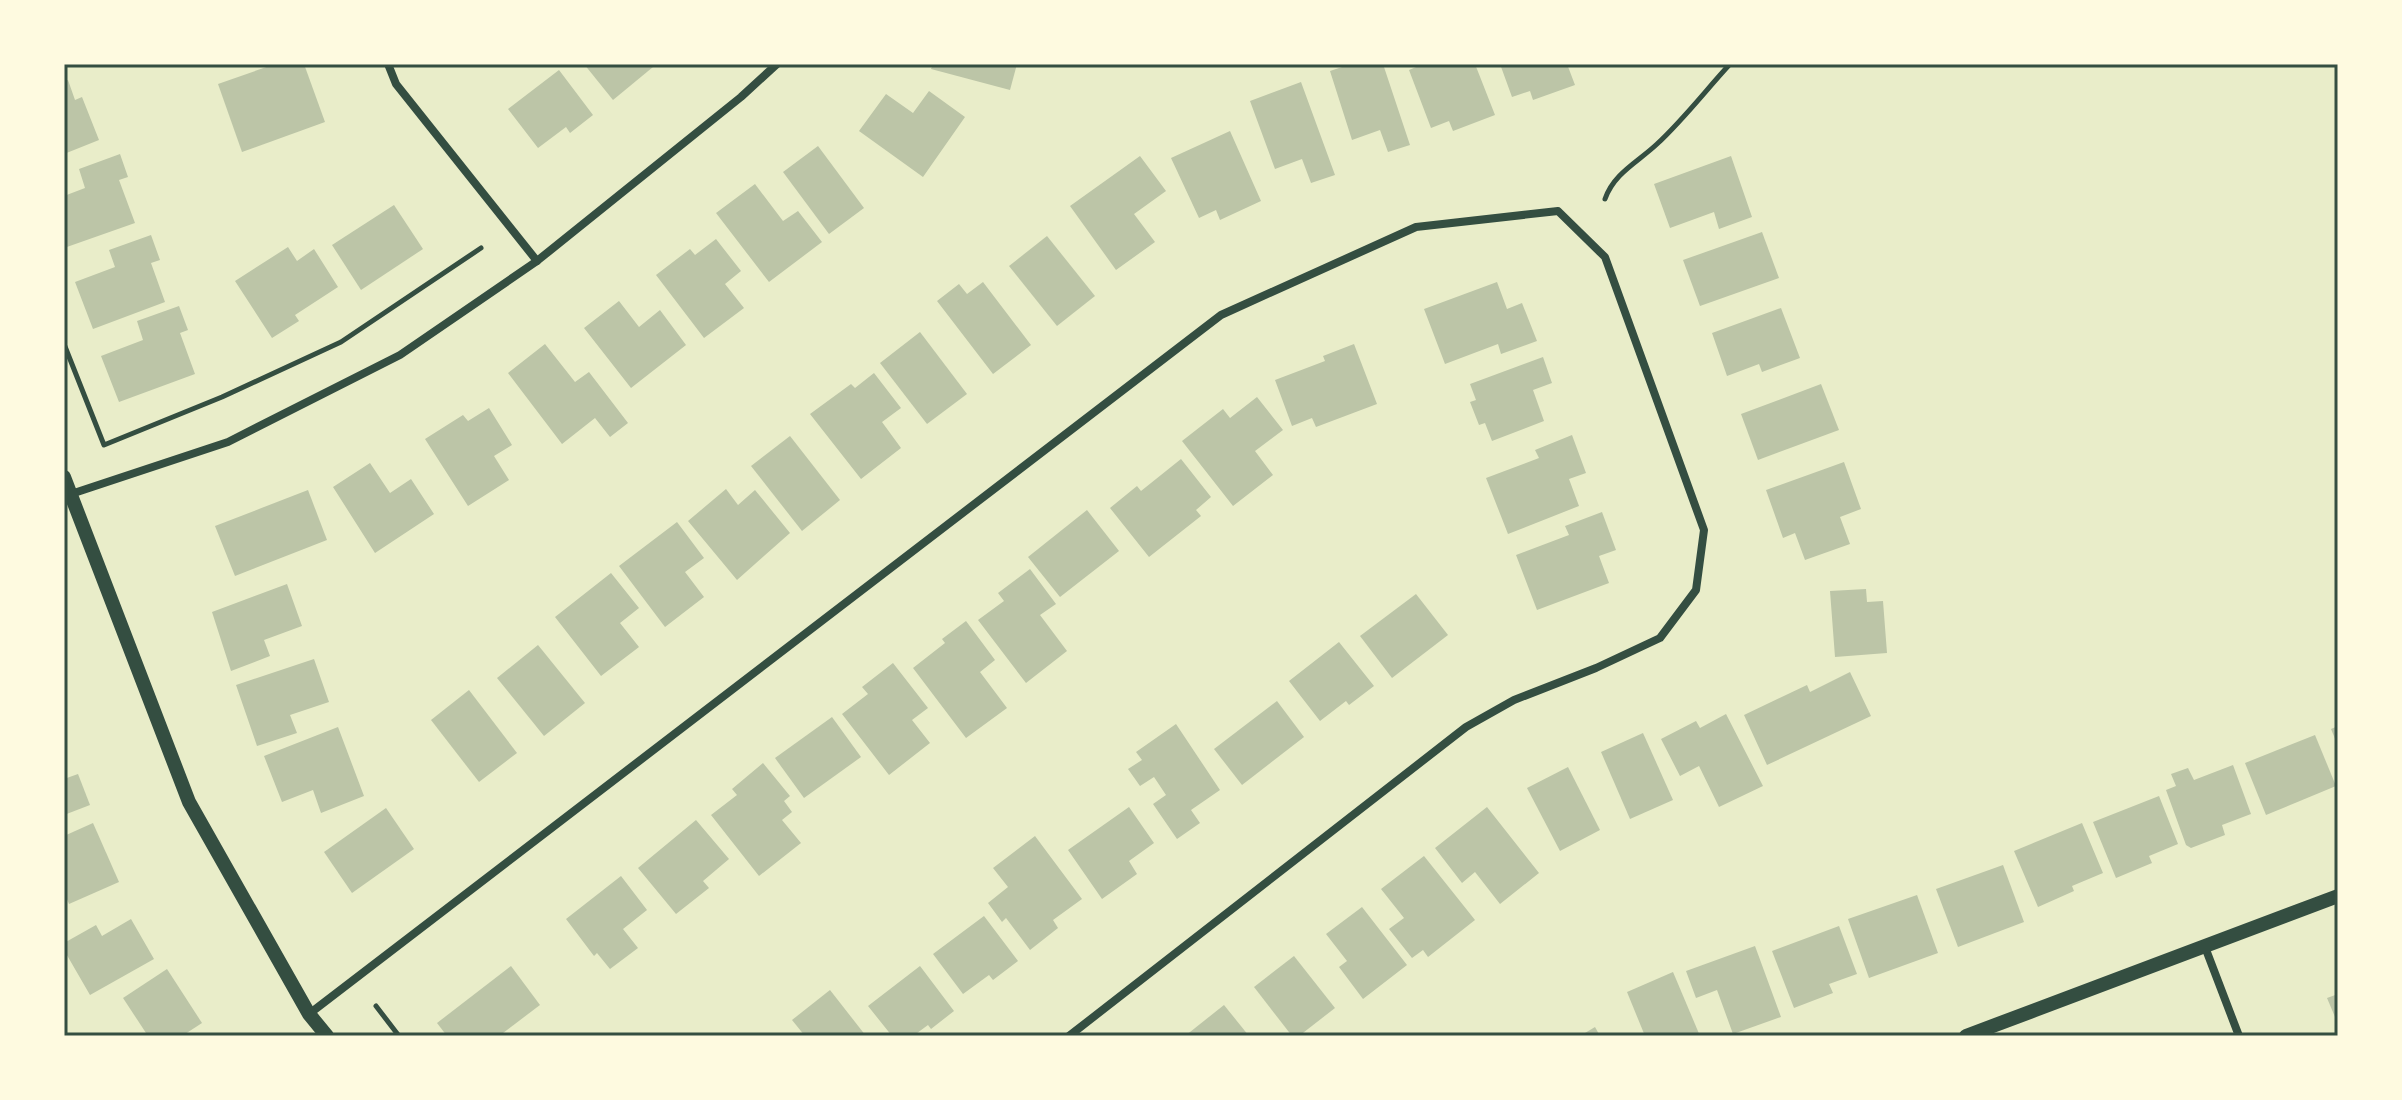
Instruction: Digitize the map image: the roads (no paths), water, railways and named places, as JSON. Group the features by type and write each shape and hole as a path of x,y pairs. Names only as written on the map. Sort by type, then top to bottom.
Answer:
{"street":[{"path":"388,64 396,84 537,261"},
{"path":"71,494 228,442 400,355 537,261 741,97 777,64"},
{"path":"309,1014 1221,315 1416,227 1558,211 1605,257 1704,530 1696,590 1660,638 1596,668 1514,700 1466,727 1069,1036"},
{"path":"64,477 189,802 309,1014 327,1036"},
{"path":"1966,1036 2338,896"},
{"path":"2205,947 2239,1036"}]}
